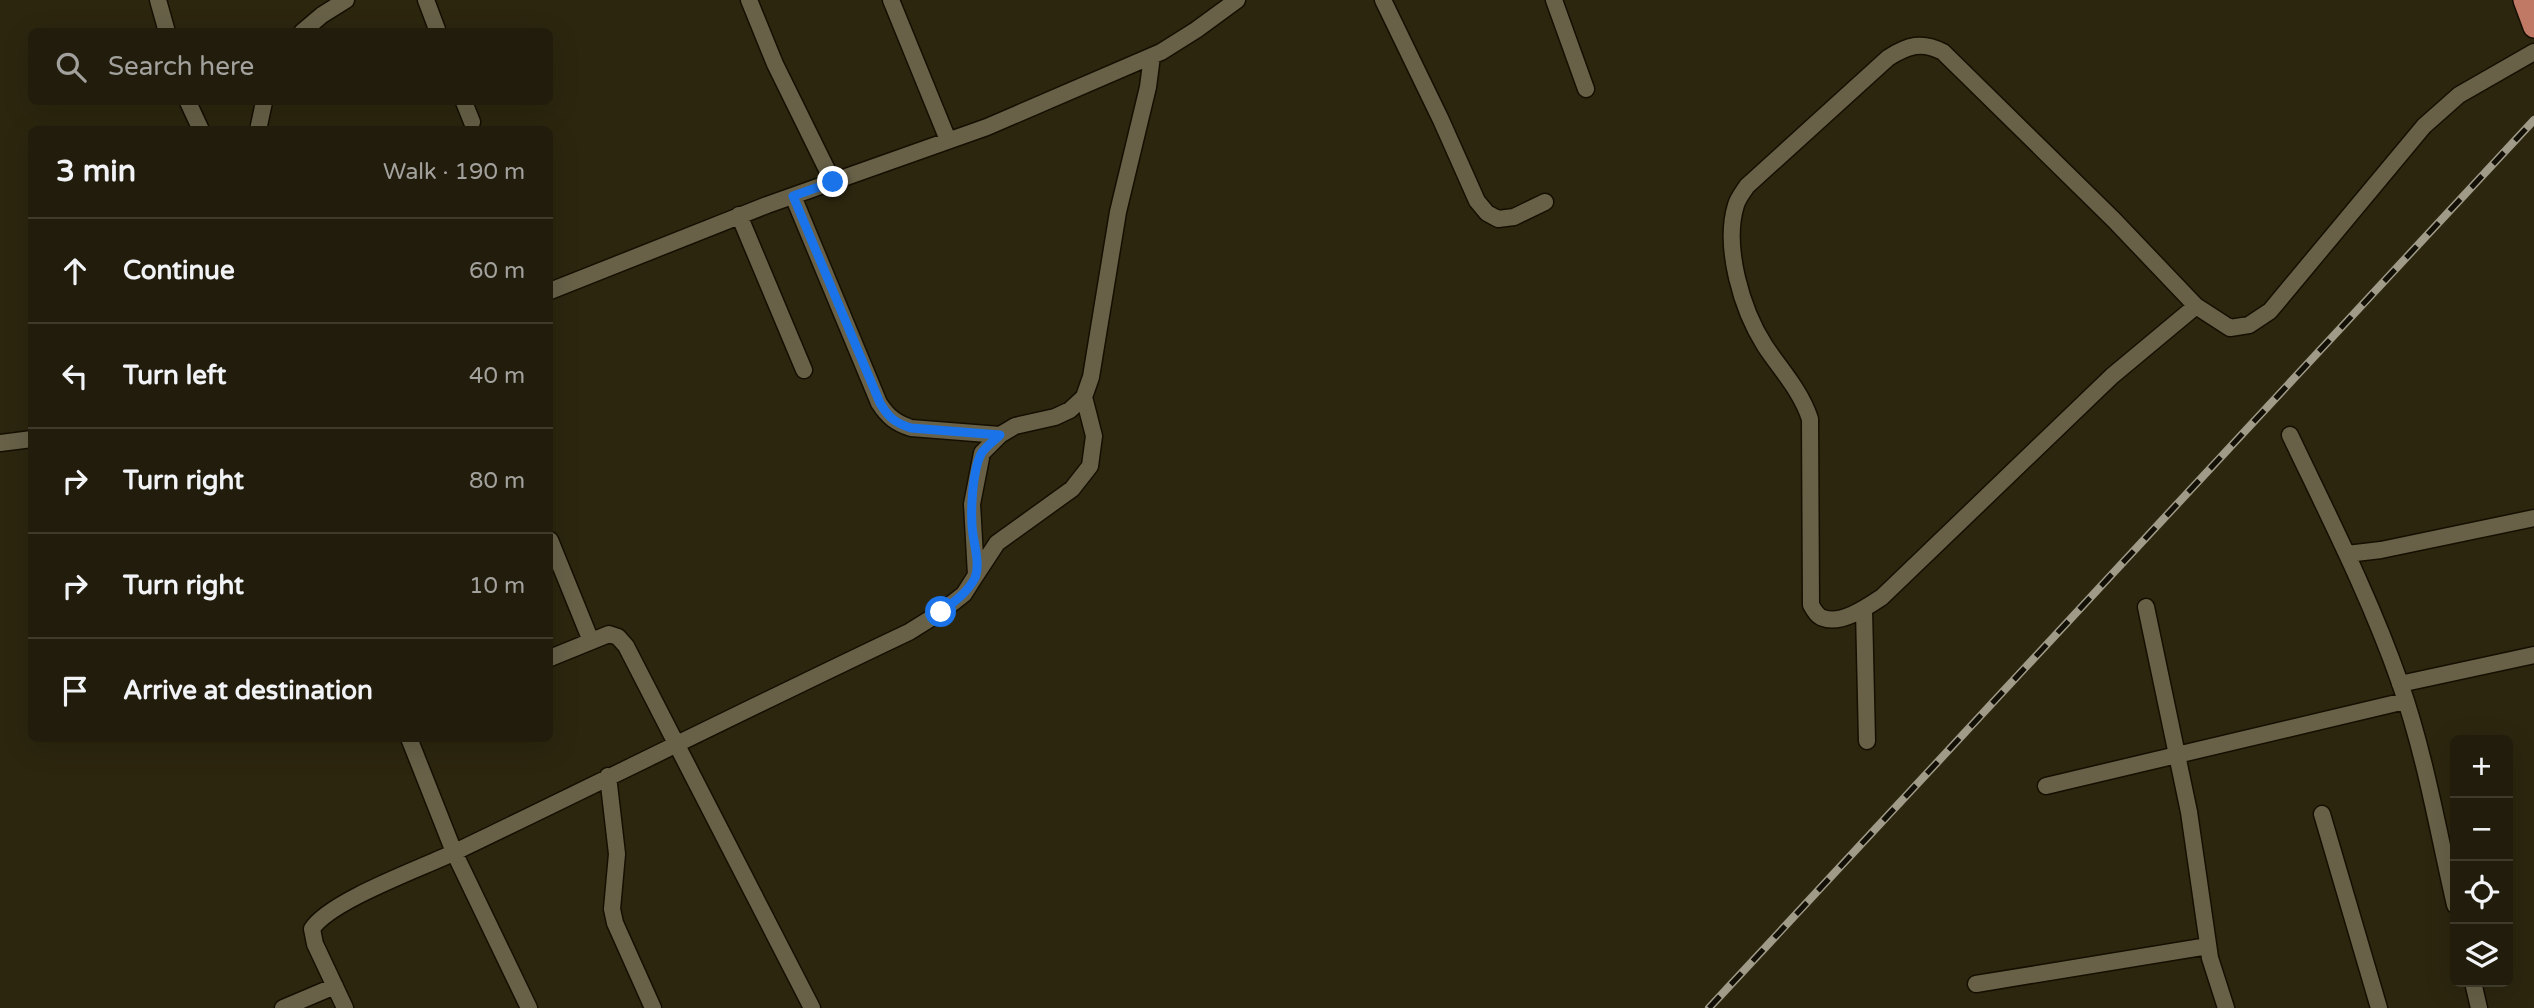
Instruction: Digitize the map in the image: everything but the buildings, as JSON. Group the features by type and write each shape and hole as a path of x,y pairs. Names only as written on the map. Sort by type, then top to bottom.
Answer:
{"main road":[{"path":"2524,0 2534,27"}],"street":[{"path":"158,0 166,28"},
{"path":"307,28 346,0"},
{"path":"426,0 436,28"},
{"path":"749,0 775,64 833,182"},
{"path":"891,0 948,141"},
{"path":"553,290 739,215 987,127 1152,56 1196,30 1237,0"},
{"path":"1383,0 1477,201 1487,213 1498,219 1514,217 1545,202"},
{"path":"1554,0 1586,89"},
{"path":"2196,306 2112,376 1882,597 1864,610 1844,617 1825,619 1818,616 1811,605 1810,419 1805,403 1763,344 1748,314 1734,264 1732,229 1736,204 1747,186 1888,58 1918,44 1930,46 1956,63 2196,306 2230,328 2249,325 2270,312 2424,126 2459,95 2534,52"},
{"path":"976,575 972,504 982,453 1000,435 1015,426 1055,417 1070,410 1084,397 1091,377 1118,212 1148,87 1152,56"},
{"path":"189,105 199,126"},
{"path":"259,126 263,105"},
{"path":"465,105 472,122"},
{"path":"793,196 887,414 897,424 911,428 1000,435"},
{"path":"739,215 804,370"},
{"path":"345,1008 315,944 312,929 318,919 338,906 909,632 941,612 964,594 997,543 1072,489 1090,466 1094,436 1084,397"},
{"path":"2290,435 2360,580 2400,684 2422,758 2450,883"},
{"path":"0,443 28,440"},
{"path":"2347,554 2381,550 2534,518"},
{"path":"553,547 591,641"},
{"path":"2146,607 2189,812 2208,946 2226,1008"},
{"path":"1864,610 1867,741"},
{"path":"553,657 609,634 618,637 626,646 812,1008"},
{"path":"2400,684 2534,655"},
{"path":"2046,786 2406,701"},
{"path":"411,742 454,852 529,1008"},
{"path":"608,776 617,854 612,909 615,923 653,1008"},
{"path":"2322,814 2379,1008"},
{"path":"1976,984 2208,946"},
{"path":"282,1008 335,986"},
{"path":"2474,987 2479,1008"}],"railway":[{"path":"1709,1008 2534,120"}],"route":[{"path":"833,182 793,196 887,414 897,424 911,428 1000,435 982,453 977,470 972,504 976,575 964,594 941,612"}]}
